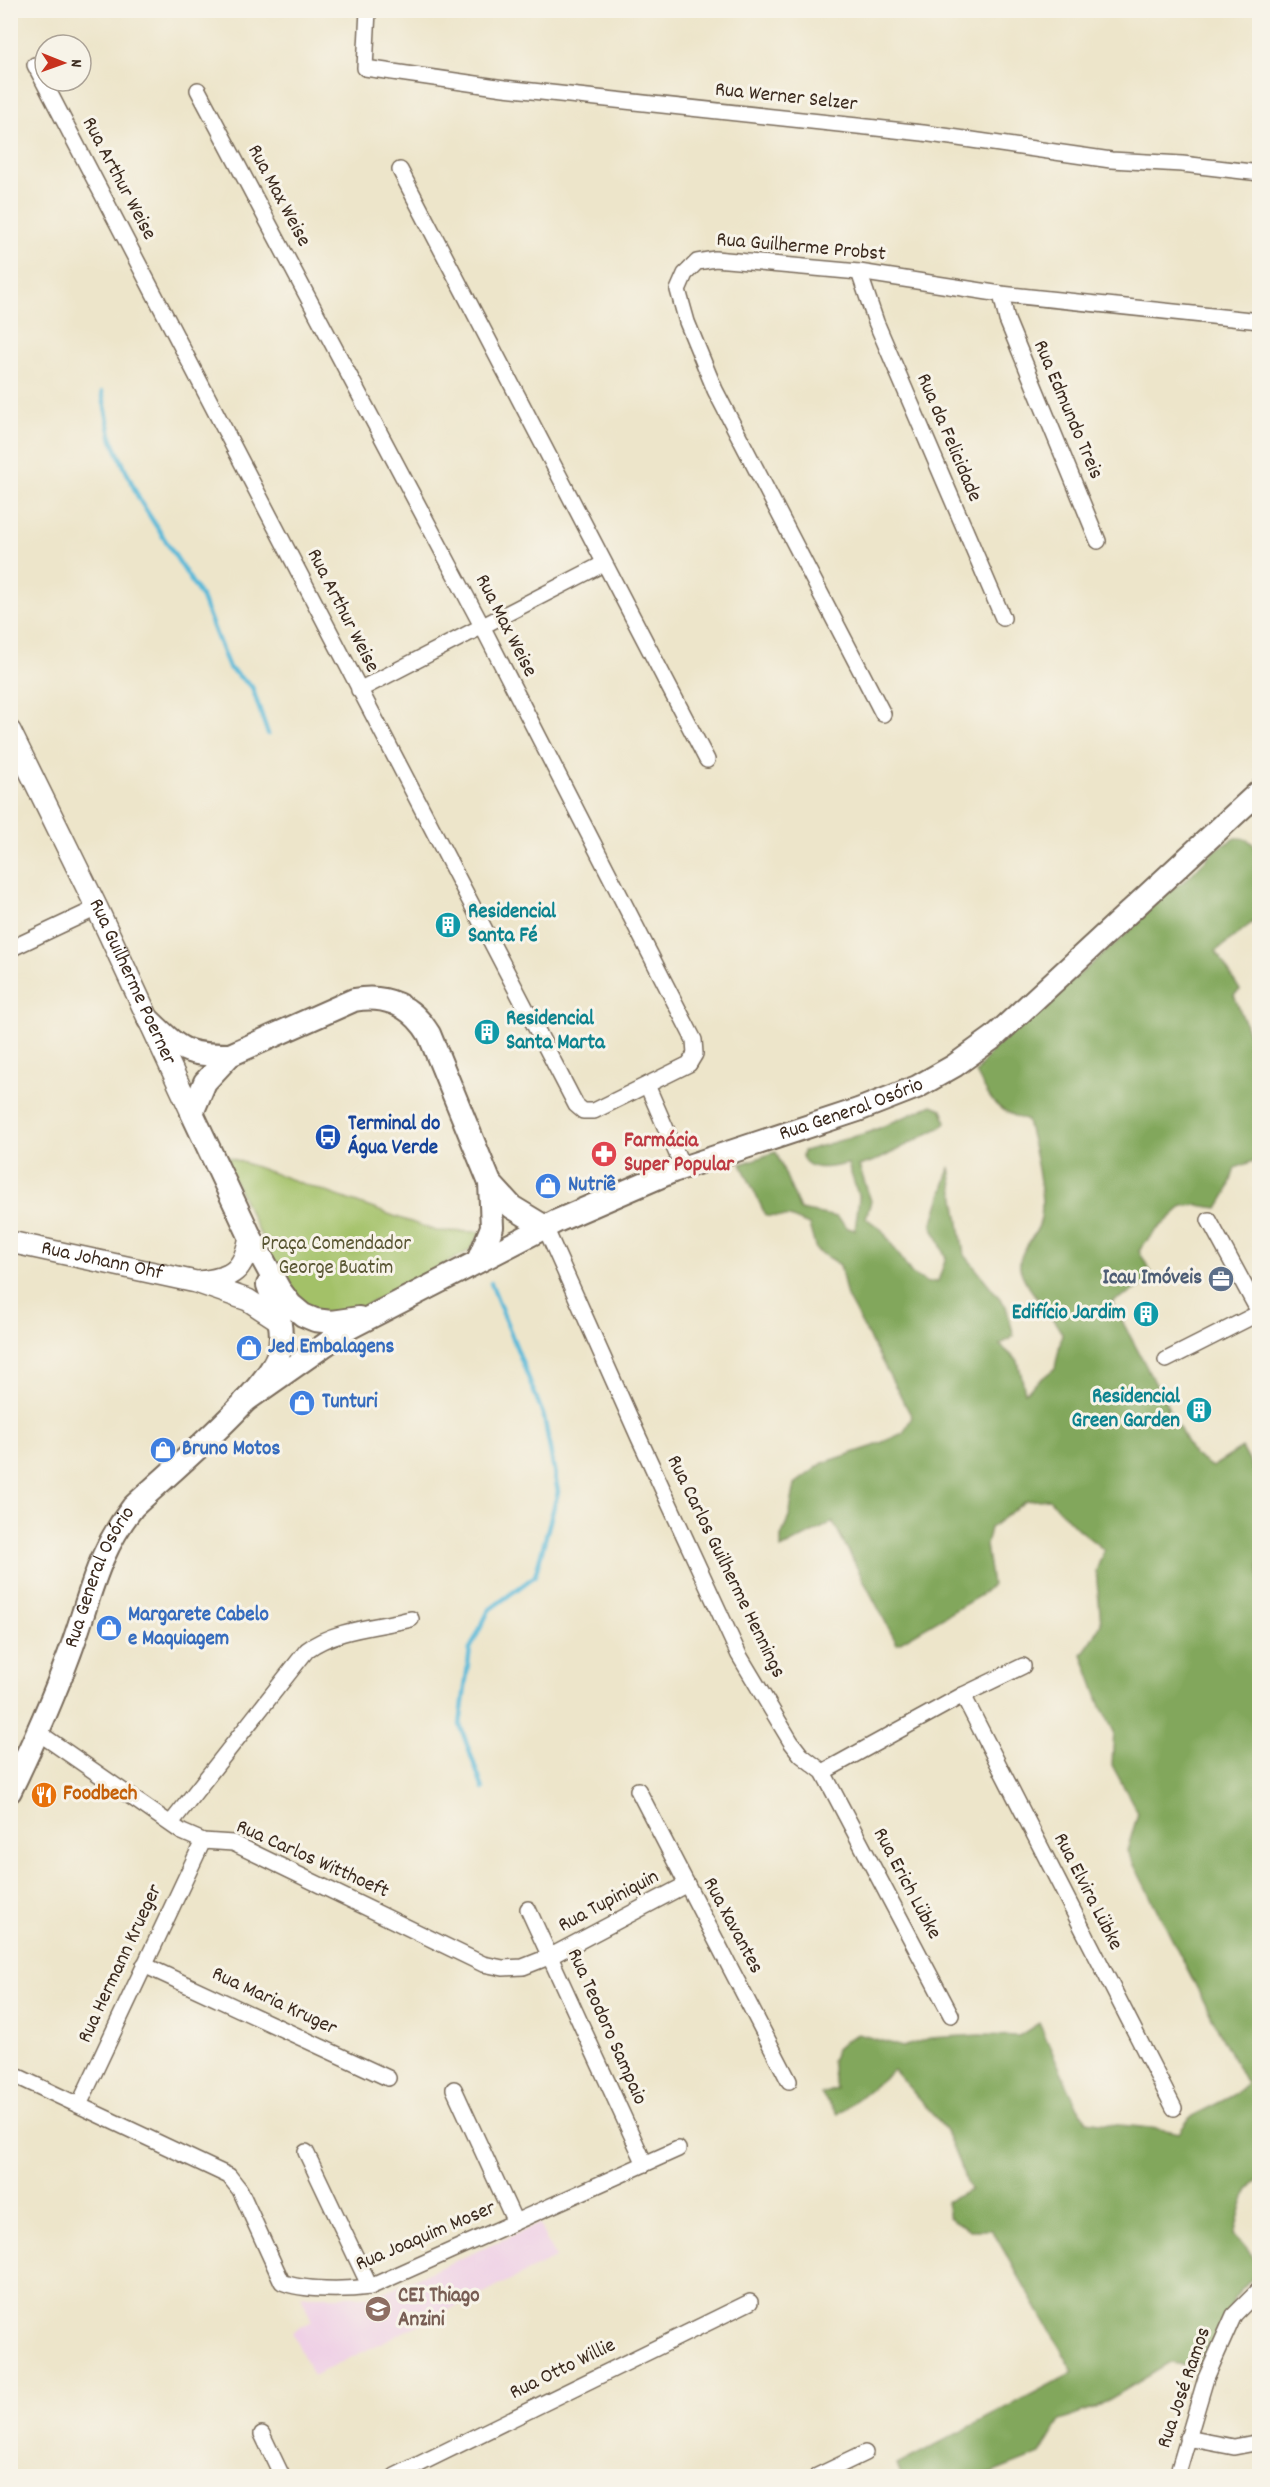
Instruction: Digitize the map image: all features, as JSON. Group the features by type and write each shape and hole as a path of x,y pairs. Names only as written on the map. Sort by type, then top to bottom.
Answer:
{"main road":[{"name":"Rua General Osório","path":"246,1401 349,1328 545,1227 683,1168 858,1110 917,1087 954,1066 994,1037 1260,791"},
{"path":"192,1113 205,1082 230,1055 354,1000 369,997 395,1002 420,1019 429,1034 490,1183 492,1227 478,1261"},
{"path":"149,1020 185,1051 199,1055 230,1055"},
{"name":"Rua Guilherme Poerner","path":"192,1113 250,1236"},
{"path":"490,1183 512,1207 545,1227"},
{"name":"Rua General Osório","path":"250,1236 279,1289 303,1315 331,1322 345,1322 372,1315"},
{"name":"Rua General Osório","path":"10,1791 39,1733 70,1653 100,1561 118,1526 133,1507 246,1401 270,1372 279,1354 280,1321 250,1236"},
{"path":"280,1321 299,1330 327,1332 349,1328"}],"street":[{"name":"Rua Werner Selzer","path":"368,10 365,68 504,88 923,133 1111,160 1182,164 1260,173"},
{"name":"Rua Max Weise","path":"198,90 482,626 694,1041 695,1054 689,1064 647,1085"},
{"name":"Rua Arthur Weise","path":"50,93 576,1105 583,1111 594,1110 647,1085"},
{"path":"400,170 707,760"},
{"name":"Rua Guilherme Probst","path":"883,714 714,390 687,322 678,290 686,274 697,262 715,259 859,272 1001,294 1260,321"},
{"name":"Rua da Felicidade","path":"859,272 876,322 1003,618"},
{"name":"Rua Edmundo Treis","path":"1001,294 1006,321 1098,541"},
{"path":"359,690 603,564"},
{"name":"Rua Guilherme Poerner","path":"10,730 97,908 192,1113"},
{"path":"10,949 97,908"},
{"path":"647,1085 683,1168"},
{"path":"1166,1360 1259,1314 1209,1220"},
{"name":"Rua Carlos Guilherme Hennings","path":"545,1227 639,1438 740,1655 791,1742 801,1755 823,1772"},
{"name":"Rua Johann Ohf","path":"196,1282 221,1279 237,1270 247,1256 250,1236"},
{"name":"Rua Johann Ohf","path":"10,1242 196,1282 248,1300 280,1321"},
{"path":"171,1823 308,1650 331,1637 411,1619"},
{"path":"823,1772 963,1695 1023,1666"},
{"name":"Rua Elvira Lübke","path":"963,1695 1174,2108"},
{"name":"Rua Carlos Witthoeft","path":"39,1733 182,1832 203,1841 233,1843 483,1964 504,1968 523,1967 551,1956"},
{"name":"Rua Erich Lübke","path":"823,1772 951,2015"},
{"name":"Rua Xavantes","path":"638,1790 789,2081"},
{"name":"Rua Hermann Krueger","path":"79,2105 203,1841"},
{"name":"Rua Tupiniquin","path":"551,1956 687,1884"},
{"name":"Rua Teodoro Sampaio","path":"528,1909 645,2164"},
{"name":"Rua Maria Kruger","path":"144,1965 388,2078"},
{"name":"Rua Joaquim Moser","path":"10,2073 229,2176 240,2190 282,2282 300,2286 355,2289 370,2287 678,2149"},
{"path":"454,2089 515,2222"},
{"path":"306,2152 370,2287"},
{"name":"Rua José Ramos","path":"1177,2476 1206,2378 1234,2315 1260,2289"},
{"name":"Rua Otto Willie","path":"395,2476 750,2302"},
{"path":"262,2434 282,2476"},
{"path":"1187,2438 1234,2447 1260,2442"},
{"path":"817,2476 865,2453"}],"shaded area":[{"name":"CEI Thiago Anzini","path":"539,2224 555,2258 313,2376 292,2332 312,2321 301,2296 375,2296"}],"green space":[{"path":"1235,838 1243,838 1252,843 1258,852 1261,877 1259,929 1253,922 1216,951 1240,990 1234,995 1250,1036 1259,1048 1259,1159 1235,1168 1227,1193 1218,1208 1183,1206 1154,1232 1139,1251 1155,1279 1112,1302 1193,1454 1212,1467 1242,1448 1259,1479 1260,2179 1254,2183 1246,2196 1234,2234 1256,2260 1258,2272 1235,2297 1216,2337 1195,2366 1170,2363 1095,2408 1060,2421 1040,2454 984,2476 902,2476 897,2465 1074,2372 992,2230 970,2230 949,2217 946,2202 970,2190 945,2129 894,2070 838,2114 821,2094 836,2089 831,2061 836,2049 846,2040 858,2034 903,2047 930,2038 979,2035 1019,2036 1039,2023 1076,2104 1087,2121 1179,2133 1190,2117 1232,2096 1246,2084 1127,1851 1138,1813 1112,1765 1114,1732 1100,1704 1082,1654 1101,1623 1096,1571 1104,1550 1078,1529 1049,1499 1026,1501 990,1528 986,1545 992,1585 981,1595 897,1644 833,1522 781,1549 781,1537 789,1517 795,1484 823,1463 874,1446 903,1433 912,1417 847,1297 840,1265 816,1250 809,1225 790,1217 766,1216 741,1164 776,1152 800,1210 837,1217 848,1228 855,1230 859,1198 848,1164 829,1167 811,1166 802,1157 803,1151 870,1132 932,1105 942,1109 946,1122 941,1127 880,1159 859,1166 871,1201 866,1218 882,1230 912,1274 928,1283 938,1281 946,1258 932,1225 950,1167 964,1254 1006,1306 1014,1336 1000,1345 1018,1361 1025,1392 1055,1368 1062,1334 1027,1284 1020,1268 1021,1256 1038,1227 1042,1212 1038,1171 1027,1121 995,1104 976,1073 992,1050 1124,936 1162,895 1186,880 1215,850"},
{"name":"Praça Comendador George Buatim","path":"222,1155 436,1231 481,1232 469,1251 350,1314 312,1312 290,1296"}],"waterway":[{"path":"102,392 112,440 139,499 202,598 229,668 252,687 268,734"},
{"path":"483,1789 460,1725 470,1649 489,1610 535,1576 558,1492 544,1417 491,1283"}],"place":[{"name":"Residencial Santa Fé","path":"448,925"},
{"name":"Residencial Santa Marta","path":"487,1032"},
{"name":"Terminal do Água Verde","path":"328,1137"},
{"name":"Farmácia Super Popular","path":"604,1154"},
{"name":"Nutriê","path":"548,1186"},
{"name":"Icau Imóveis","path":"1221,1279"},
{"name":"Edifício Jardim","path":"1146,1314"},
{"name":"Jed Embalagens","path":"249,1348"},
{"name":"Tunturi","path":"302,1403"},
{"name":"Residencial Green Garden","path":"1199,1410"},
{"name":"Bruno Motos","path":"163,1450"},
{"name":"Margarete Cabelo e Maquiagem","path":"109,1628"},
{"name":"Foodbech","path":"44,1795"},
{"name":"CEI Thiago Anzini","path":"378,2309"}]}
